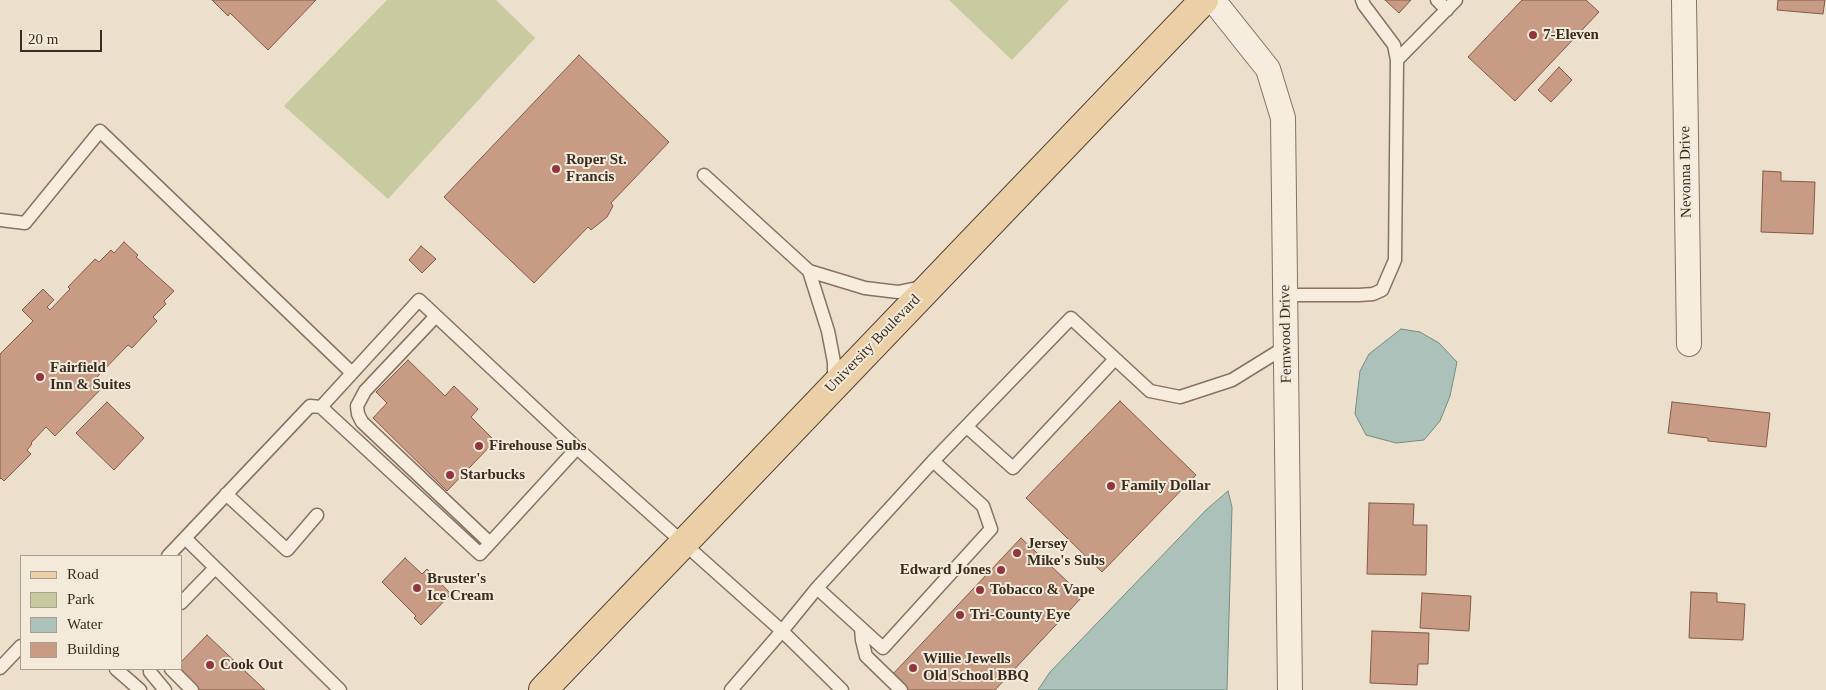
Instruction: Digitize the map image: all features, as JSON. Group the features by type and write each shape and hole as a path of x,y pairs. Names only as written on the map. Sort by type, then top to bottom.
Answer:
{"main road":[{"name":"University Boulevard","path":"543,690 1204,0"}],"street":[{"name":"Fernwood Drive","path":"1213,0 1268,69 1284,118 1290,690"},
{"name":"Nevonna Drive","path":"1684,0 1689,344"}],"lane":[{"path":"1286,295 1373,294 1382,290 1395,260 1397,60 1394,45 1362,0"},
{"path":"1437,0 1447,10"},
{"path":"1397,60 1456,0"},
{"path":"0,220 25,223 100,131 352,373"},
{"path":"704,175 809,271 865,288 898,292 929,285"},
{"path":"809,271 828,331 834,362 833,386"},
{"path":"321,407 419,300 577,448 782,631 842,690"},
{"path":"436,316 365,391 357,406 358,414 362,422 490,543"},
{"path":"731,690 817,588 933,461 1071,318 1150,391 1180,397 1232,380 1286,346"},
{"path":"967,427 1012,468 1115,359"},
{"path":"169,555 310,406 321,407 480,554 577,448"},
{"path":"817,588 883,648 990,529 983,506 933,461"},
{"path":"226,494 287,550 317,515"},
{"path":"185,538 337,686"},
{"path":"182,602 216,568"},
{"path":"861,628 866,656 901,690"},
{"path":"0,668 20,647"},
{"path":"117,670 140,690"},
{"path":"150,670 165,690"},
{"path":"172,670 192,690"},
{"path":"322,690 337,686"}],"green space":[{"path":"387,0 496,0 535,38 388,199 284,106"},
{"path":"949,0 1069,0 1012,60"}],"water":[{"path":"1401,329 1420,332 1439,343 1457,362 1450,396 1440,421 1424,440 1396,443 1366,435 1355,414 1360,371 1369,354"},
{"path":"1228,491 1232,507 1227,690 1038,690 1050,672 1206,510"}],"building":[{"path":"212,0 316,0 268,50 230,13 228,16"},
{"path":"1385,0 1411,0 1399,13"},
{"name":"7-Eleven","path":"1522,0 1586,0 1599,12 1515,101 1468,57"},
{"path":"1778,0 1825,0 1823,14 1777,10"},
{"name":"Roper St. Francis","path":"579,55 669,142 611,203 613,206 607,217 591,230 588,227 534,283 444,197"},
{"path":"1559,67 1572,80 1551,102 1538,90"},
{"path":"1763,171 1781,172 1781,181 1815,182 1813,234 1761,232"},
{"path":"124,242 138,255 136,257 174,291 164,301 166,304 153,317 157,321 132,348 128,345 96,378 104,386 55,436 46,427 27,450 31,454 4,481 0,479 0,354 33,321 22,310 43,289 54,300 47,307 50,310 70,289 68,287 95,259 99,262 111,250 114,253"},
{"path":"421,246 436,259 422,273 409,260"},
{"path":"408,360 445,396 454,386 478,409 471,417 495,441 447,491 373,418 387,403 376,392"},
{"name":"Family Dollar","path":"1120,401 1196,475 1102,572 1026,498"},
{"path":"107,402 144,438 114,470 76,433"},
{"path":"1672,402 1770,413 1766,447 1708,441 1708,438 1668,433"},
{"path":"1369,503 1414,504 1413,525 1427,525 1426,575 1367,574"},
{"path":"1021,538 1083,596 995,690 908,690 892,675"},
{"name":"Bruster's Ice Cream","path":"405,558 422,574 427,569 451,594 421,625 414,618 416,616 382,582"},
{"path":"1691,592 1717,593 1717,602 1745,604 1743,640 1689,638"},
{"path":"1422,593 1471,596 1469,631 1420,628"},
{"path":"1372,631 1429,633 1428,664 1418,664 1417,685 1370,683"},
{"name":"Cook Out","path":"207,635 265,690 200,690 179,670 182,670 182,661"}],"place":[{"name":"7-Eleven","path":"1533,35"},
{"name":"Roper St. Francis","path":"556,169"},
{"name":"Fairfield Inn & Suites","path":"40,377"},
{"name":"Firehouse Subs","path":"479,446"},
{"name":"Starbucks","path":"450,475"},
{"name":"Family Dollar","path":"1111,486"},
{"name":"Jersey Mike's Subs","path":"1017,553"},
{"name":"Edward Jones","path":"1001,570"},
{"name":"Bruster's Ice Cream","path":"417,588"},
{"name":"Tobacco & Vape","path":"980,590"},
{"name":"Tri-County Eye","path":"960,615"},
{"name":"Cook Out","path":"210,665"},
{"name":"Willie Jewells Old School BBQ","path":"913,668"}]}
